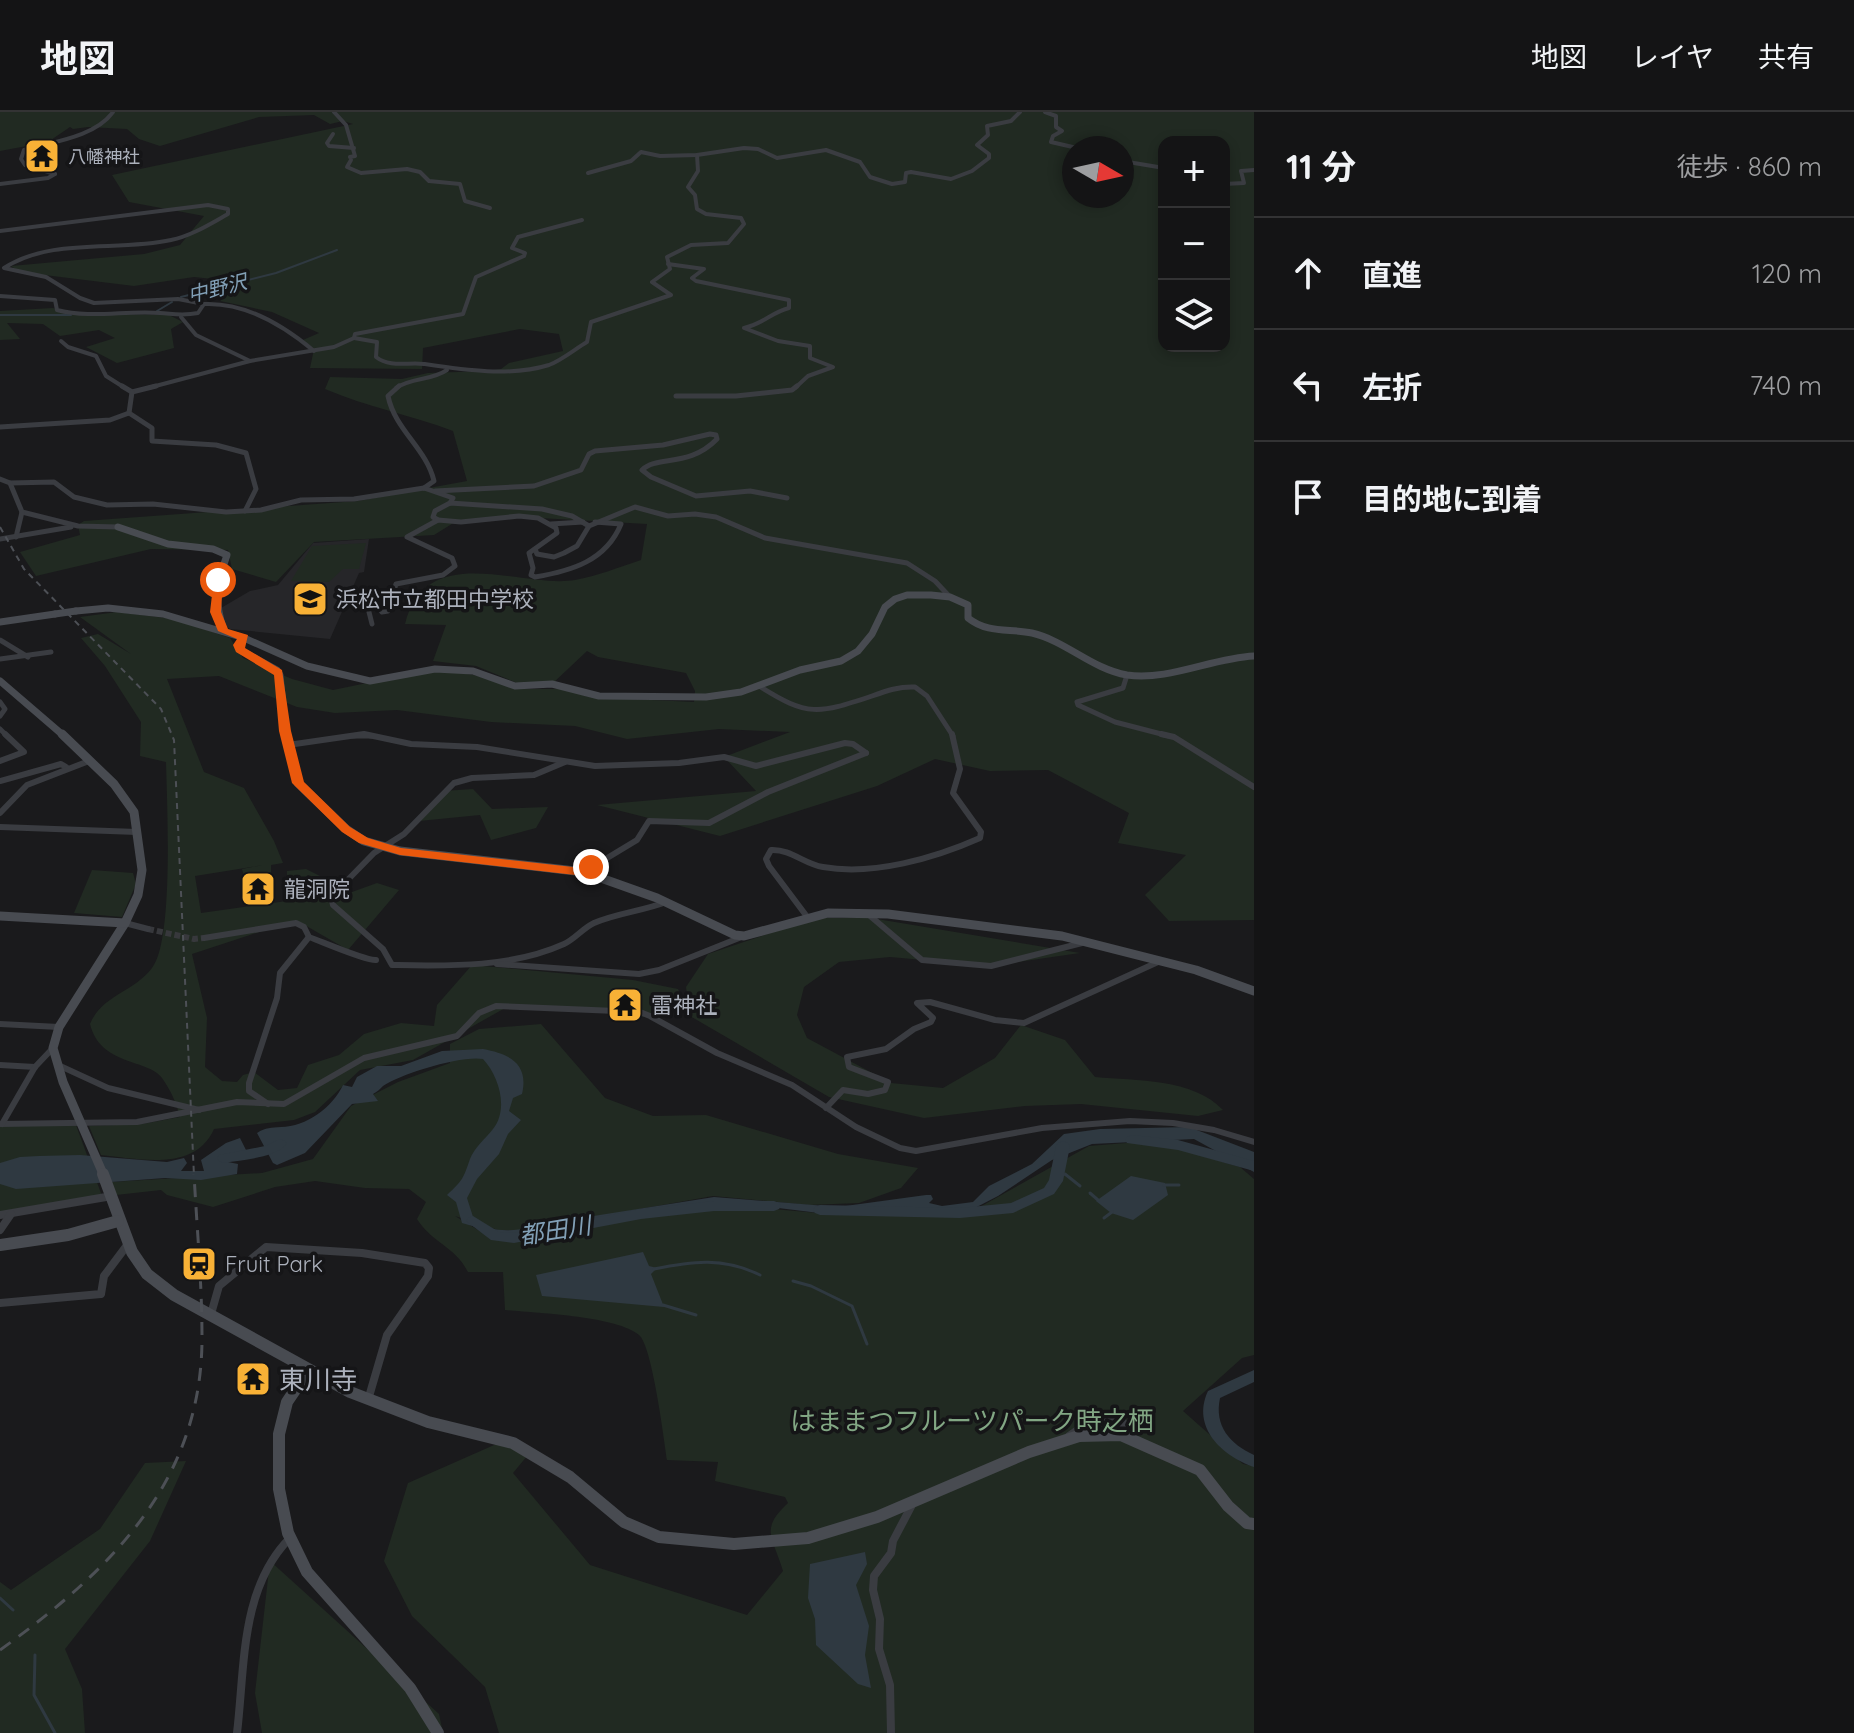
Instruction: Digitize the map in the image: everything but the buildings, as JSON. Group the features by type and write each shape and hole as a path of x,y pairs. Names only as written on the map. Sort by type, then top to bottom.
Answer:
{"street":[{"path":"0,184 52,177 55,174 25,165 21,159 24,150 54,143 106,123 113,112"},
{"path":"334,112 343,117 354,148 355,156 347,167 359,174 406,168 422,173 429,181 460,184 465,201 490,208"},
{"path":"588,173 631,161 641,152 697,155 728,148 758,149 777,158 826,150 860,162 870,177 892,184 905,182 906,173 913,171 938,179 957,178 989,158 989,154 977,145 988,135 987,126 1014,120 1020,112"},
{"path":"1045,112 1056,116 1056,127 1062,131 1053,136 1051,142 1062,145"},
{"path":"333,134 327,143 329,146 354,148"},
{"path":"354,338 377,342 376,357 381,362 424,364 447,370 524,370 559,360 587,342 591,322 671,295 652,282 670,269 667,257 688,245 728,243 744,224 741,218 706,214 697,209 695,195 688,188 698,171 697,155"},
{"path":"1134,163 1158,167"},
{"path":"1230,184 1244,183 1241,171 1254,170"},
{"path":"0,231 208,205 228,209 228,214 174,240 44,253 5,266 10,272 50,277 62,289 90,302 146,303 186,298 204,304 224,303 294,334 314,351"},
{"path":"61,341 68,347 96,356 106,376 132,392 250,361 334,347 354,338 355,334 378,328 463,314 469,304 470,287 480,273 524,256 525,253 512,248 518,237 582,220"},
{"path":"668,264 704,269 692,278 696,281 789,300 789,308 775,312 764,323 744,328 778,341 810,346 811,359 833,367 832,370 808,376 792,390 736,396 676,396"},
{"path":"0,296 55,300 57,310 160,313 181,317 198,313 204,304"},
{"path":"83,313 90,302"},
{"path":"181,317 196,335 250,361"},
{"path":"424,488 434,481 427,458 406,439 388,399 399,383 442,374 447,370"},
{"path":"129,413 132,392"},
{"path":"0,427 110,420 129,413"},
{"path":"129,413 152,428 152,441 208,444 244,451 256,489 245,511"},
{"path":"435,491 534,486 581,470 589,454 595,451 663,445 710,434 716,435 717,439 697,456 688,460 648,464 642,470 651,477 696,496 750,491 787,498"},
{"path":"0,479 10,483 54,482 74,497 107,505 153,504 206,511 245,511 301,500 354,499 424,488 453,498 450,503"},
{"path":"10,483 22,512 16,537"},
{"path":"550,524 620,523 621,527 607,549 590,562 535,577 531,575 533,568 528,558 557,533 550,524 538,518 519,516 461,522 433,517 435,511 450,503 542,509 589,523 635,507 668,516 695,514 716,517 765,538 907,563 935,581 950,597"},
{"path":"22,512 78,526"},
{"path":"372,624 367,604 374,603 382,612 388,611 396,584 443,575 455,566 452,558 407,537 438,520"},
{"path":"535,549 537,554 554,557 577,546 589,523"},
{"path":"0,539 78,526 118,527 165,543 216,550 227,555 218,580 216,605 224,631"},
{"path":"0,622 76,611 132,609 224,631 307,666 370,681 422,670 473,671 515,686 552,684 584,693 620,697 706,697 759,686 800,670 841,661 858,651 872,634 885,607 907,595 950,597 968,605 968,618 983,628 1035,634 1127,675 1154,675 1219,657 1254,656"},
{"path":"244,638 239,645 240,650 277,670 280,675 288,745 302,790 346,829 381,847 486,863 584,872 666,902 735,935 744,936"},
{"path":"0,640 28,657"},
{"path":"0,659 51,652"},
{"path":"1127,675 1123,688 1087,697 1077,702 1078,705 1115,722 1174,737 1254,787"},
{"path":"0,681 127,798 134,812 142,882 125,923 59,1027 53,1048 35,1067 1,1124"},
{"path":"759,686 788,705 814,713 893,690 916,687 921,690 941,714 956,740 961,763 960,780 953,793 981,832 980,838 946,850 852,868 822,867 785,850 767,852 769,866 808,918"},
{"path":"0,702 5,709 0,716"},
{"path":"0,729 24,752 0,761"},
{"path":"288,745 364,734 411,744 477,747 595,766 661,764 724,757 756,766 845,743 853,744 866,753 779,787 709,823 649,821 637,840 584,872"},
{"path":"0,813 27,785 66,767 89,761"},
{"path":"565,762 534,775 458,781 404,834 381,847 331,897 342,914 383,949 392,965 494,963 649,973 744,936 842,911 1084,941 1161,961 1254,991"},
{"path":"0,781 61,764 66,767"},
{"path":"0,827 137,832"},
{"path":"494,963 566,943 593,923 647,911 666,902"},
{"path":"867,912 922,960 932,962 991,966 1084,941"},
{"path":"0,916 125,923 148,929"},
{"path":"204,938 287,922 304,927 309,937 348,950 363,959 376,960"},
{"path":"271,1106 249,1091 249,1083 263,1046 280,973 309,937"},
{"path":"826,1108 843,1090 868,1094 885,1090 888,1082 849,1067 847,1057 886,1049 914,1029 931,1022 933,1018 917,1003 930,1002 995,1020 1024,1023 1161,961"},
{"path":"1,1124 83,1125 147,1121 189,1115 199,1110 246,1101 271,1106 302,1095 364,1058 452,1038 479,1013 496,1006 640,1012 655,1017 715,1052 799,1089 863,1131 904,1150 916,1151 1005,1134 1118,1122 1209,1128 1254,1142"},
{"path":"0,1024 59,1027"},
{"path":"53,1048 112,1196 118,1221 147,1274 174,1295 308,1371 368,1400 428,1422 513,1443 570,1477 624,1522 659,1537 734,1544 808,1538 913,1503 1029,1452 1068,1439 1121,1435 1200,1470 1228,1506 1247,1523 1254,1524"},
{"path":"0,1065 35,1067"},
{"path":"58,1065 73,1074 133,1094 199,1110"},
{"path":"0,1215 112,1196"},
{"path":"0,1230 11,1214"},
{"path":"0,1245 68,1235 118,1221"},
{"path":"0,1303 101,1294 104,1276 128,1244"},
{"path":"211,1316 219,1286 266,1247 362,1253 425,1263 429,1268 428,1276 383,1344 368,1400"},
{"path":"308,1371 284,1403 280,1421 280,1496 290,1538 306,1571 393,1665 427,1711 438,1733"},
{"path":"1068,1439 1075,1428 1111,1415 1123,1422 1121,1435"},
{"path":"891,1733 890,1685 879,1649 880,1619 873,1590 874,1576 891,1553 893,1541 913,1503"},
{"path":"237,1733 256,1597 264,1571 280,1545 290,1538"}],"shaded area":[{"path":"369,539 364,572 359,573 330,639 230,629 224,625 221,608 250,591 278,585 313,543"},
{"path":"483,1049 509,1058 523,1075 522,1094 513,1098 509,1111 521,1120 508,1134 499,1154 477,1179 467,1198 474,1220 501,1230 714,1197 838,1207 926,1195 931,1195 933,1199 929,1203 942,1206 973,1202 989,1186 1032,1164 1064,1134 1100,1129 1189,1127 1254,1152 1254,1172 1194,1139 1092,1144 1052,1160 998,1196 969,1211 871,1207 819,1213 746,1204 708,1204 631,1212 534,1234 503,1235 462,1223 456,1202 447,1195 462,1179 472,1155 498,1121 500,1093 494,1074 483,1059 447,1063 391,1081 373,1094 378,1101 352,1104 305,1153 277,1165 257,1133 309,1120 333,1101 343,1085 352,1087 357,1077 377,1066 401,1066 442,1051"},
{"path":"240,1138 246,1150 229,1158 228,1162 238,1164 237,1174 201,1180 165,1178 16,1189 0,1184 0,1163 20,1157 80,1155 167,1162 184,1158 187,1163 181,1171 204,1171 201,1160 226,1143"},
{"path":"1131,1176 1165,1183 1168,1195 1133,1220 1111,1213 1096,1201"},
{"path":"643,1252 649,1266 657,1268 651,1274 664,1307 542,1296 536,1275"},
{"path":"865,1552 867,1564 856,1585 869,1626 865,1655 871,1688 858,1684 816,1645 815,1619 808,1598 810,1564"}],"green space":[{"path":"0,112 1254,112 1254,920 1169,921 1145,895 1186,855 1118,843 1129,813 1048,770 990,771 935,759 877,786 720,836 597,805 756,791 724,757 790,732 719,729 627,739 575,726 491,722 397,710 335,713 297,707 219,676 167,679 204,772 244,788 283,863 271,865 271,873 244,876 242,869 263,865 195,876 201,913 287,901 287,871 306,869 352,892 377,883 399,890 348,950 296,920 192,954 207,1018 205,1067 222,1081 237,1082 243,1075 254,1072 278,1090 297,1088 308,1065 339,1055 364,1034 401,1023 434,1026 437,1005 472,965 633,980 678,989 686,1005 656,1018 512,1004 413,1060 360,1070 315,1112 294,1120 214,1129 194,1152 165,1160 101,1155 89,1126 142,1124 180,1117 162,1078 147,1067 114,1055 95,1038 90,1024 102,1006 145,976 159,953 164,930 168,870 166,762 140,756 141,722 105,666 81,638 98,634 131,654 80,617 117,612 174,619 230,638 243,658 292,679 333,690 435,669 474,675 522,689 564,689 589,697 694,702 695,691 686,673 598,657 587,651 552,684 517,683 476,666 433,661 446,625 405,624 416,598 433,583 454,575 575,580 641,560 647,524 505,516 455,522 434,535 314,542 276,582 232,569 228,550 151,549 36,576 20,552 80,535 78,525 84,521 358,501 467,481 453,431 325,389 330,377 402,379 428,373 487,371 563,351 559,334 520,329 423,348 422,369 310,368 314,349 303,340 319,333 272,312 220,301 242,282 194,277 134,286 20,272 11,266 144,254 180,245 204,216 129,202 112,175 353,124 343,121 330,124 314,115 259,117 160,146 139,139 127,129 70,127 48,142 0,151"},
{"path":"53,308 67,313 169,315 183,322 171,329 174,348 117,363 86,347 115,338 99,330 60,336 43,324 7,323 20,339 0,340 0,311"},
{"path":"366,543 359,569 343,569 329,582 291,581 312,546"},
{"path":"473,789 492,809 548,807 536,828 491,840 480,815 419,821 443,791"},
{"path":"92,870 133,873 136,884 122,917 74,913"},
{"path":"815,918 871,918 1080,953 991,966 890,957 839,962 804,987 797,1015 807,1038 891,1083 943,1088 995,1058 1021,1025 1065,1040 1095,1077 1180,1087 1211,1100 1223,1110 1198,1116 1081,1104 1025,1106 924,1118 829,1097 690,1016 686,987 708,954"},
{"name":"はままつフルーツパーク時之栖","path":"541,1024 605,1098 653,1116 706,1115 838,1154 918,1168 901,1188 859,1203 809,1205 713,1196 522,1230 501,1231 455,1216 491,1238 539,1237 651,1213 738,1206 818,1213 909,1213 978,1208 1089,1146 1151,1141 1240,1167 1254,1179 1254,1355 1242,1358 1183,1411 1243,1464 1254,1466 1254,1733 499,1733 485,1687 412,1616 384,1561 408,1483 510,1438 533,1449 513,1473 590,1565 747,1615 783,1571 771,1527 788,1503 785,1497 715,1481 718,1462 667,1460 653,1373 639,1335 595,1320 505,1310 503,1272 468,1272 457,1256 429,1234 417,1219 426,1202 409,1189 365,1188 315,1181 275,1187 213,1207 167,1195 161,1190 116,1195 111,1182 262,1173 313,1159 351,1106 398,1082 450,1063 450,1044 479,1029"},
{"path":"76,1125 102,1196 0,1212 0,1126"},
{"path":"186,1461 150,1541 65,1649 82,1689 85,1733 0,1733 0,1582 11,1590 100,1529 145,1463"},
{"path":"270,1561 439,1714 443,1733 262,1733 255,1693"}],"waterway":[{"name":"中野沢","path":"181,297 276,273 337,250"},
{"name":"中野沢","path":"157,311 172,302"},
{"name":"中野沢","path":"0,315 71,315"},
{"name":"都田川","path":"1132,1140 1178,1145 1254,1166"},
{"name":"都田川","path":"224,1158 268,1150 280,1144"},
{"name":"都田川","path":"820,1210 960,1213 1013,1208 1049,1191 1056,1181 1063,1146"},
{"path":"1058,1169 1067,1176"},
{"path":"1065,1174 1080,1186"},
{"path":"1164,1185 1179,1185"},
{"path":"1090,1193 1098,1200"},
{"name":"都田川","path":"473,1221 496,1237 514,1238 641,1214 714,1206 774,1206"},
{"path":"1104,1218 1112,1212"},
{"path":"654,1269 708,1262 733,1265 760,1275"},
{"path":"793,1281 811,1286 852,1306 867,1344"},
{"path":"663,1305 696,1315"},
{"name":"都田川","path":"1254,1376 1213,1395 1210,1406 1213,1427 1218,1436 1234,1451 1254,1461"},
{"path":"0,1598 13,1610"},
{"path":"35,1655 34,1695 55,1733"}],"tunnel":[{"path":"148,929 194,939 204,938"}],"railway":[{"path":"0,527 24,569 161,709 174,740 194,1176"},
{"path":"0,1650 78,1589 112,1555 142,1519 167,1479 186,1437 198,1390 202,1338 194,1174"}],"place":[{"name":"八幡神社","path":"42,156"},
{"name":"浜松市立都田中学校","path":"310,599"},
{"name":"龍洞院","path":"258,889"},
{"name":"雷神社","path":"625,1005"},
{"name":"Fruit Park","path":"199,1264"},
{"name":"東川寺","path":"253,1379"}],"route":[{"path":"218,580 216,612 224,631 244,638 239,645 240,650 277,670 280,675 285,731 298,783 346,829 364,841 400,851 584,872 591,867"}]}
